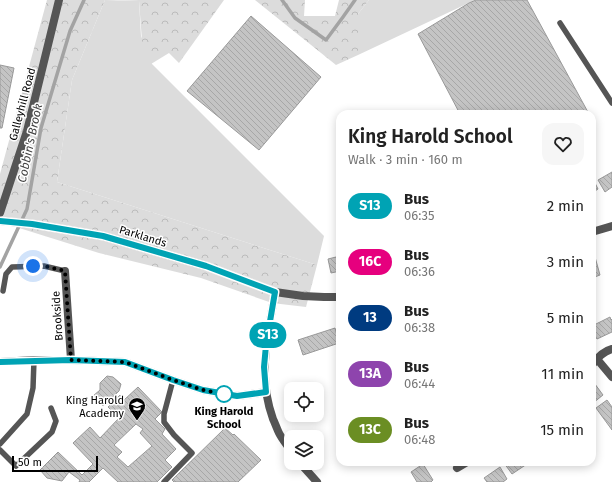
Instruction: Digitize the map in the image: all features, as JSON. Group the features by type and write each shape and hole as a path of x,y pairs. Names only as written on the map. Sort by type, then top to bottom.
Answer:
{"street":[{"name":"Galleyhill Road","path":"0,213 27,131 59,0"},
{"name":"Parklands","path":"0,221 29,224 103,236 206,266 275,292 303,296 336,297"},
{"path":"596,231 612,226"},
{"name":"Brookside","path":"65,271 71,360"},
{"path":"275,292 266,345 264,367 266,392 270,410 284,440"},
{"path":"596,360 607,350 612,349"},
{"path":"0,362 71,360 125,362 203,390 237,396 266,392"},
{"path":"596,364 612,377"},
{"path":"306,470 317,482"}],"lane":[{"path":"560,23 612,103"},
{"path":"3,291 6,274 12,267 44,266 65,271"},
{"path":"0,444 27,414 33,388 34,360"},
{"path":"164,482 192,453 174,435 164,422 164,414 173,380"},
{"path":"0,450 16,466 52,432 56,421 51,408"}],"green space":[{"path":"47,0 105,0 72,80 57,182 317,265 306,307 272,303 201,278 99,253 0,222 0,174"},
{"path":"105,0 139,1 141,36 152,64 324,236 317,265 57,182 72,80"},
{"path":"117,0 224,0 179,63 169,53 151,64 142,41 139,1"},
{"path":"255,0 305,0 304,16 335,16 339,0 369,0 358,14 358,55 336,65"},
{"path":"369,0 475,0 358,55 358,14"}],"building":[{"path":"476,0 527,0 587,110 458,110 418,34"},
{"path":"251,16 321,77 259,150 187,91"},
{"path":"0,65 14,68 2,128 0,128"},
{"path":"612,172 612,187 605,192 598,180"},
{"path":"336,257 336,272 331,273 328,259"},
{"path":"596,260 600,275 596,276"},
{"path":"610,317 611,320 612,319 612,332 597,339 596,324"},
{"path":"335,328 336,344 303,355 298,340"},
{"path":"107,376 113,377 121,384 119,391 103,406 93,396 100,390 100,383"},
{"path":"596,385 603,395 596,401"},
{"path":"138,387 162,412 155,419 165,429 162,434 176,449 165,460 172,467 157,482 118,482 103,468 89,482 79,482 80,480 69,472 62,481 47,478 40,470 58,452 82,475 93,464 73,443 90,427 100,438 119,418 108,407 120,395 124,400","holes":["136,424 143,429 140,433 152,446 128,467 117,457 122,452 114,445"]},
{"path":"607,400 612,407 612,430 596,408"},
{"path":"225,428 233,435 234,434 261,460 238,482 174,482 172,480"},
{"path":"420,466 424,466 433,480 431,482 417,482 411,472"},
{"path":"506,466 524,466 512,474"},
{"path":"500,467 507,479 503,482 487,482 484,478"}],"waterway":[{"name":"Cobbin's Brook","path":"0,267 27,209 41,128 70,31 84,0"},
{"name":"Cobbin's Brook","path":"282,0 295,18 326,40 355,0"}],"bus line":[{"name":"S13","path":"0,221 32,224 103,236 206,266 275,292 266,345 264,367 266,392 237,396 203,390 125,362 71,360 0,362"}],"place":[{"name":"King Harold School","path":"224,394"},
{"name":"King Harold Academy","path":"137,421"}],"route":[{"path":"33,266 44,266 65,271 71,360 125,362 203,390 224,394"}]}
